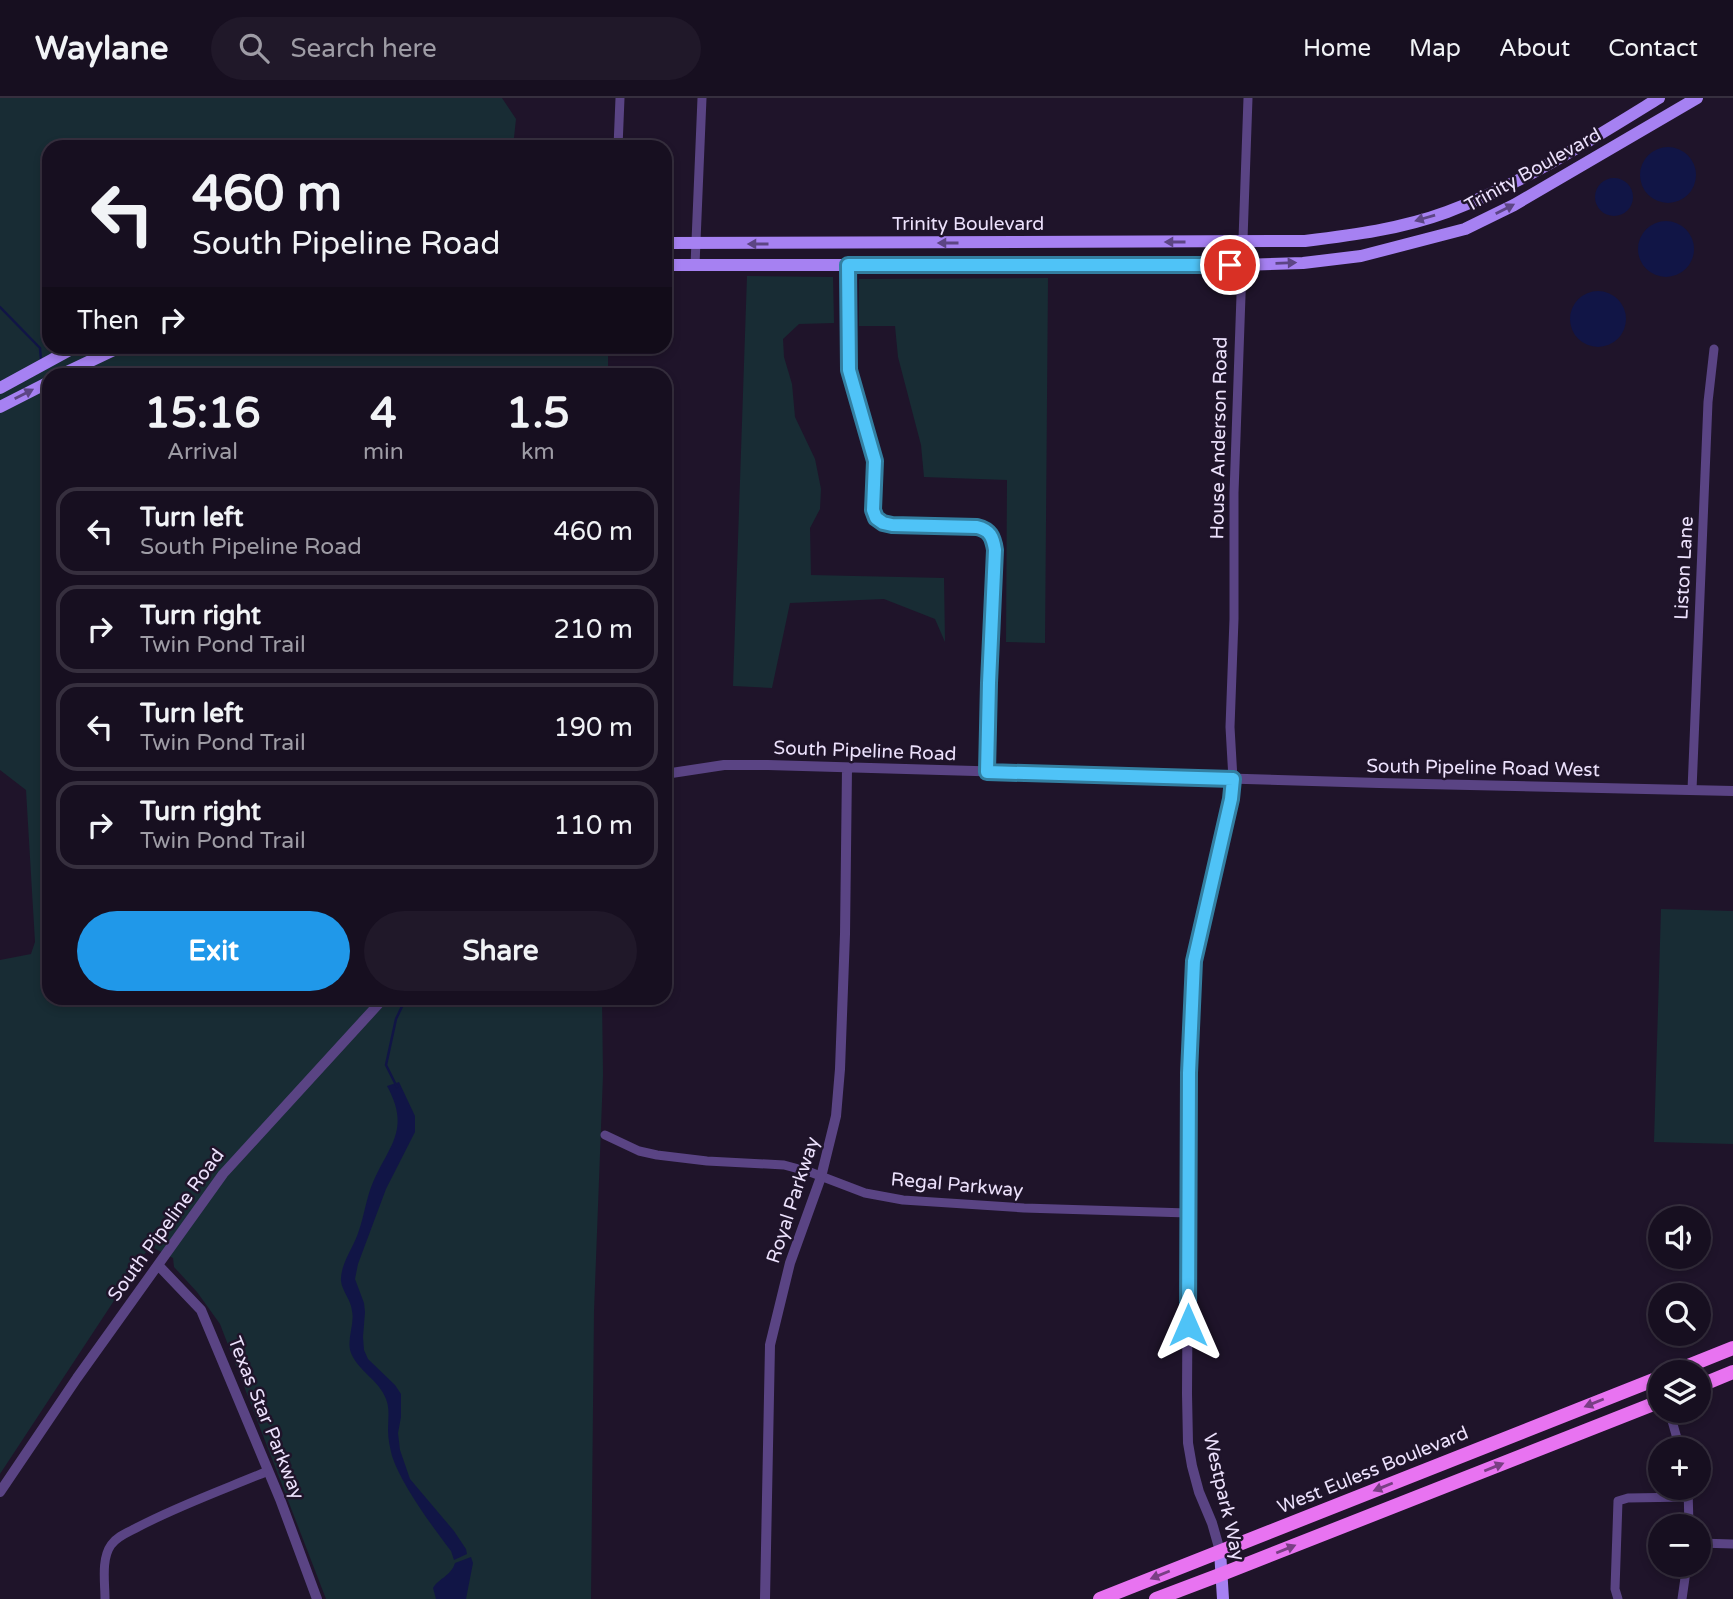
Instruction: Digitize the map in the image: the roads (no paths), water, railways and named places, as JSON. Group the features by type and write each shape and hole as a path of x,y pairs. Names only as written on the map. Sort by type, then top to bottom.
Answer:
{"main road":[{"name":"Trinity Boulevard","path":"672,243 1242,242 1305,241 1348,236 1375,232 1445,213 1484,197 1531,174 1659,98"},
{"name":"Trinity Boulevard","path":"672,265 1241,265 1303,263 1361,256 1465,229 1525,199 1697,98"},
{"path":"0,388 62,354"},
{"path":"76,368 105,354"},
{"path":"0,407 42,386"},
{"path":"1703,1360 1733,1348"},
{"path":"1711,1381 1733,1372"},
{"name":"West Euless Boulevard","path":"1100,1599 1648,1385"},
{"path":"1156,1599 1648,1406"},
{"path":"1530,1429 1538,1449"},
{"name":"Westpark Way","path":"1220,1551 1223,1599"}],"street":[{"path":"618,140 620,98"},
{"path":"695,265 702,98"},
{"name":"House Anderson Road","path":"1233,779 1230,727 1234,619 1234,484 1248,98"},
{"path":"848,265 849,370 875,461 873,510 876,518 892,525 977,527 985,529 994,541 987,772"},
{"name":"Liston Lane","path":"1692,790 1708,402 1714,349"},
{"name":"South Pipeline Road","path":"672,773 723,765 1233,779"},
{"name":"Royal Parkway","path":"765,1599 770,1345 790,1263 821,1177 836,1116 845,934 847,768"},
{"name":"South Pipeline Road West","path":"1233,779 1733,791"},
{"name":"Westpark Way","path":"1220,1551 1199,1492 1188,1443 1189,1073 1194,961 1231,799 1233,779"},
{"name":"South Pipeline Road","path":"0,1492 77,1378 222,1174 377,1005"},
{"name":"Regal Parkway","path":"605,1135 639,1151 657,1155 784,1165 865,1193 903,1200 1024,1208 1188,1213"},
{"name":"Texas Star Parkway","path":"158,1265 201,1310 268,1471 317,1599"},
{"path":"106,1599 107,1552 119,1537 153,1519 268,1471"},
{"path":"1618,1599 1615,1589 1618,1502 1648,1496"},
{"path":"1711,1544 1733,1544"},
{"path":"1682,1599 1685,1577"}],"waterway":[{"path":"0,307 40,348 41,360"},
{"path":"42,391 42,405"},
{"path":"397,1087 386,1065 396,1019 403,1005"}]}
